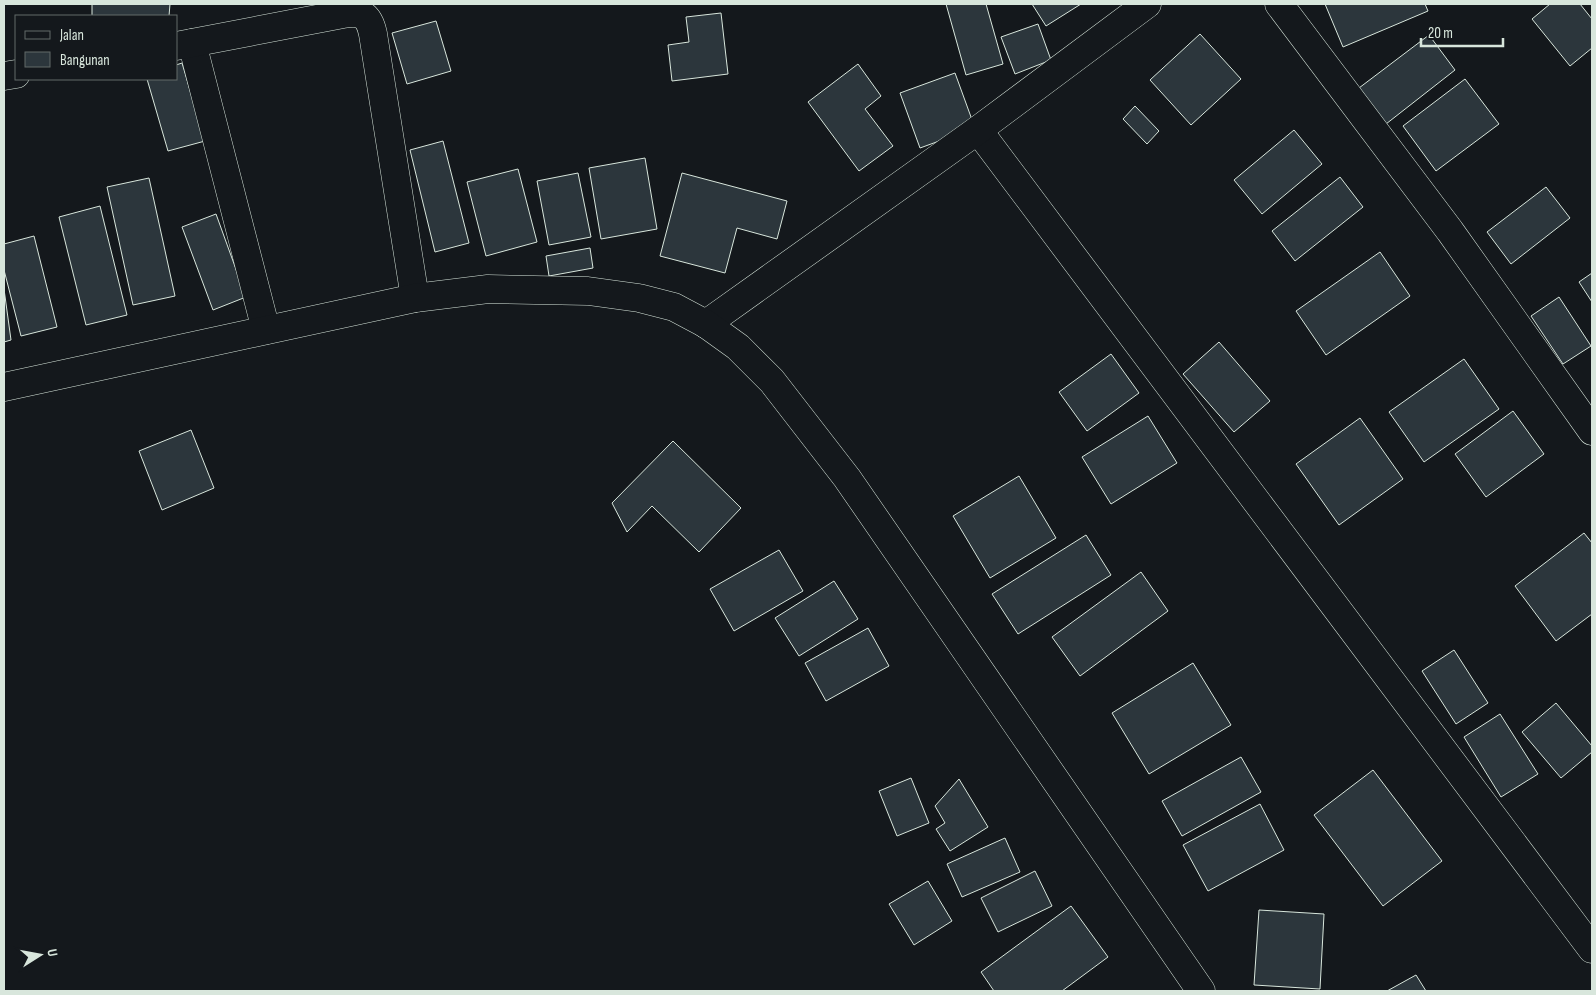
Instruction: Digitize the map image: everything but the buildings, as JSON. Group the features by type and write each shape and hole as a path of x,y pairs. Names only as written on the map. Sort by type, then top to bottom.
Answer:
{"street":[{"path":"706,324 978,130 1147,4"},
{"path":"1278,4 1450,230 1592,431"},
{"path":"266,330 184,44 343,14 357,12 365,15 370,22 373,34 415,298"},
{"path":"978,130 1592,949"},
{"path":"4,387 415,298 488,289 588,291 639,298 674,307 706,324 738,348 772,380 847,478 1201,991"}]}
